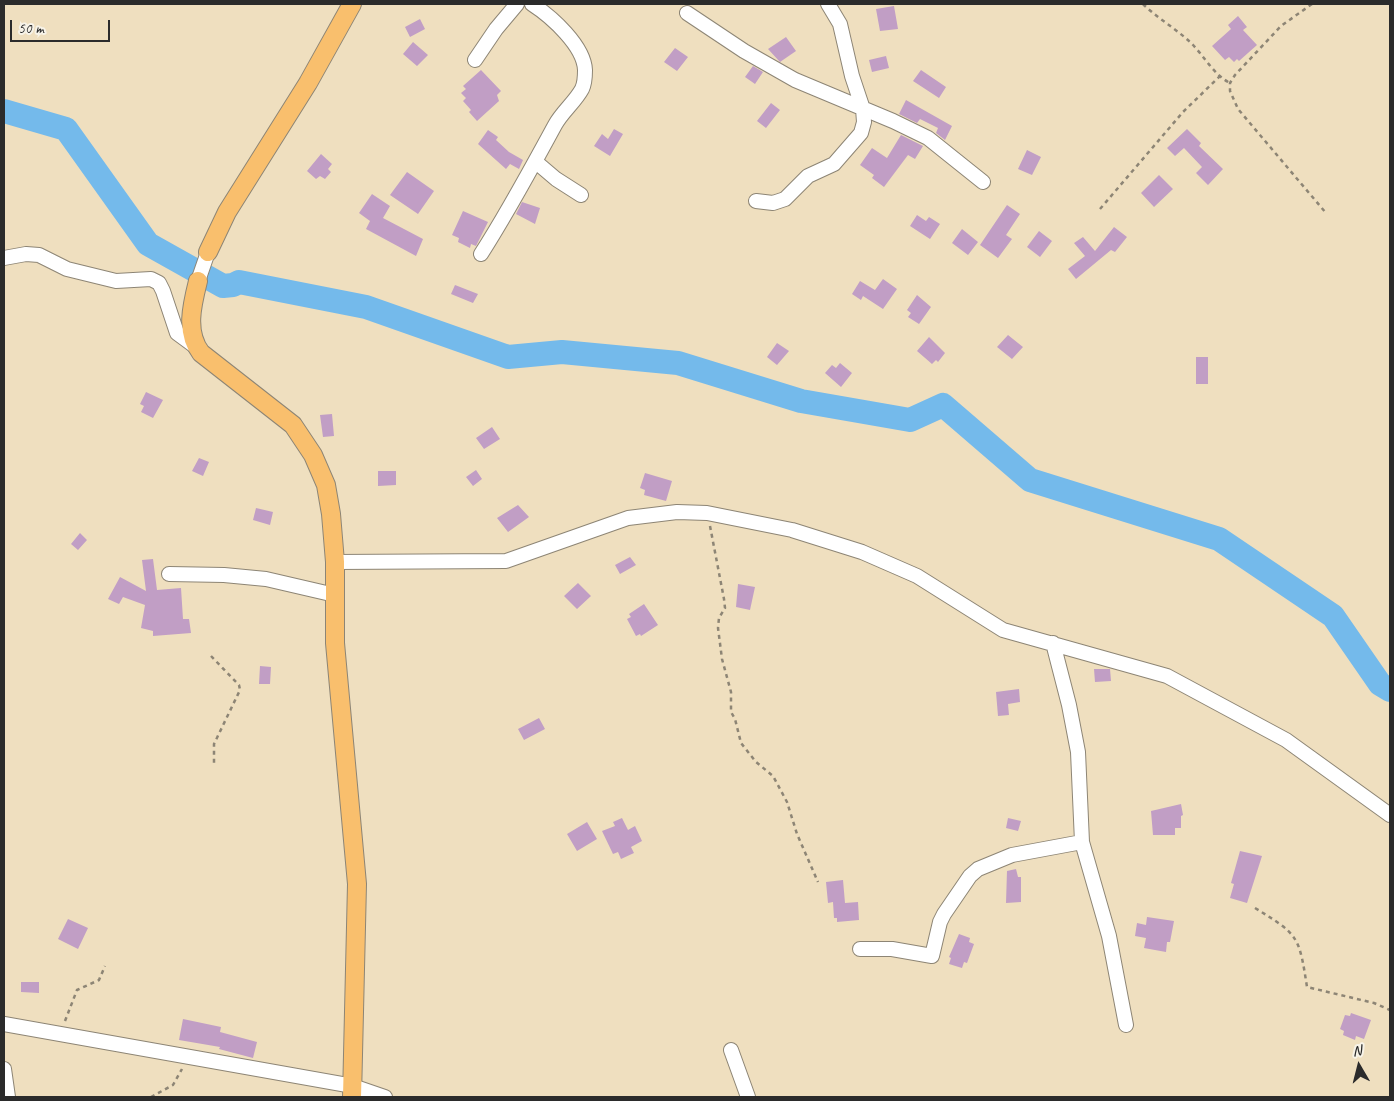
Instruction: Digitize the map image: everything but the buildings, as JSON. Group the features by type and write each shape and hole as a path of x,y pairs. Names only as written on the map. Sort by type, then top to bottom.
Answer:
{"main road":[{"path":"208,252 227,212 308,83 352,4"},
{"path":"198,281 191,321 192,337 196,346 201,353 293,424 313,455 326,486 331,514 335,562 334,643 357,884 352,1091"}],"street":[{"path":"476,60 496,29 517,4"},
{"path":"481,254 536,162 556,123 583,88 585,69 580,52 556,21 532,4"},
{"path":"756,201 774,203 786,199 808,176 834,164 860,133 864,122 863,109 852,76 840,24 828,4"},
{"path":"687,13 744,52 795,80 928,138 983,182"},
{"path":"536,162 556,179 581,195"},
{"path":"198,281 208,252"},
{"path":"4,258 26,254 39,255 67,269 116,281 151,279 159,284 164,291 177,333 196,346"},
{"path":"335,562 506,561 628,518 677,512 707,513 792,530 862,552 917,576 1003,630 1167,676 1286,740 1390,814"},
{"path":"169,574 224,575 266,579 335,595"},
{"path":"1053,643 1078,752 1082,842 1109,936 1126,1025"},
{"path":"860,948 892,949 932,956 940,922 944,914 970,876 978,869 1012,855 1082,842"},
{"path":"7,1028 59,1034 188,1057 385,1097"},
{"path":"730,1050 748,1097"},
{"path":"4,1069 8,1097"}],"path":[{"path":"1143,4 1191,44 1220,76 1230,83"},
{"path":"1312,4 1267,40 1230,83 1230,90 1238,109 1326,213"},
{"path":"1100,209 1183,112 1220,76"},
{"path":"707,513 724,599 724,608 719,618 718,628 722,659 731,692 731,712 735,719 741,743 756,762 773,776 787,802 797,834 818,882"},
{"path":"211,656 239,685 240,690 214,744 214,763"},
{"path":"1255,908 1296,938 1301,947 1307,987 1374,1003 1390,1010"},
{"path":"59,1034 77,990 99,980 105,966"},
{"path":"151,1097 173,1085 188,1057"}],"waterway":[{"path":"4,111 66,129 148,244 223,286 239,282 366,307 508,357 562,352 678,363 801,401 910,420 943,405 1030,480 1219,539 1333,616 1380,684 1390,690"}]}
